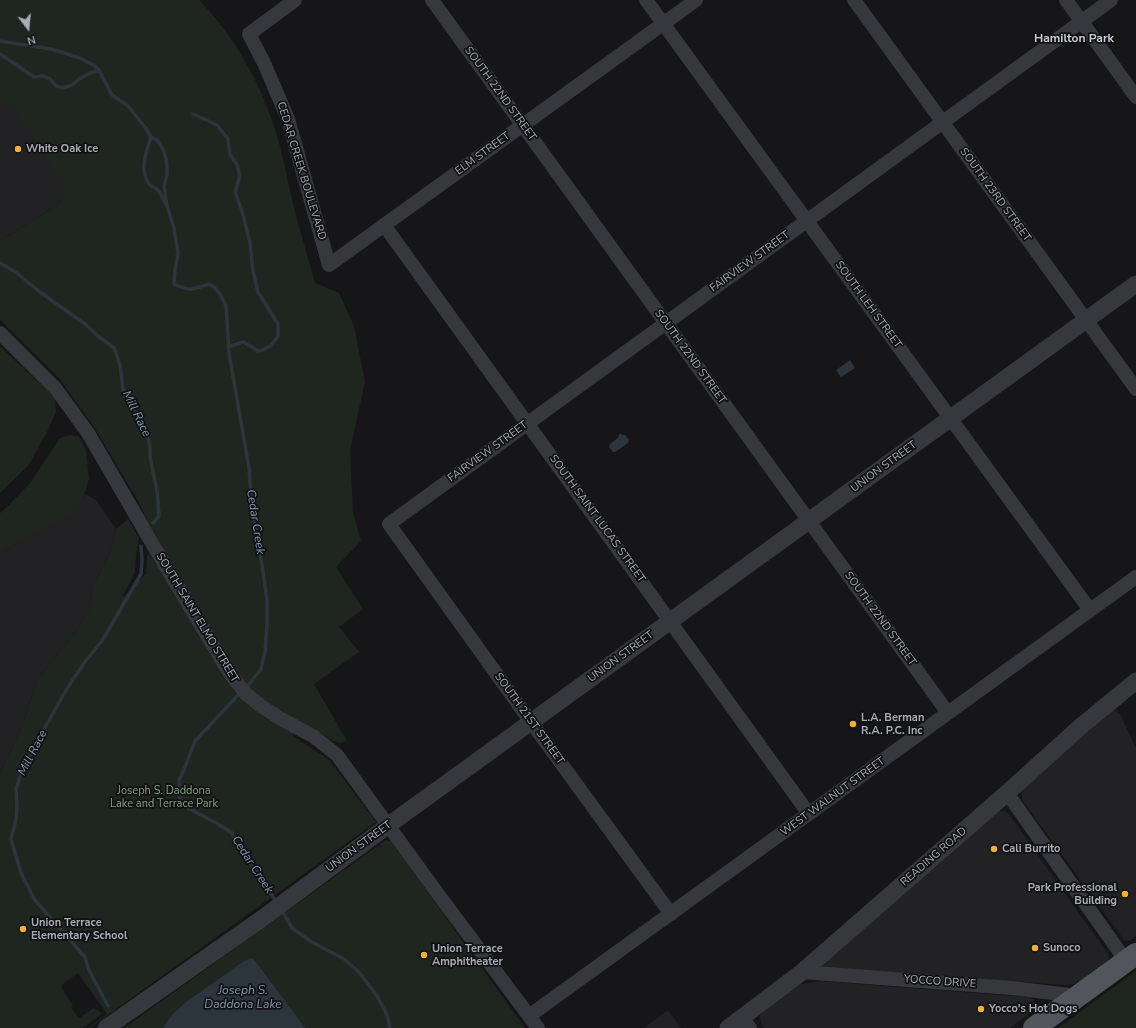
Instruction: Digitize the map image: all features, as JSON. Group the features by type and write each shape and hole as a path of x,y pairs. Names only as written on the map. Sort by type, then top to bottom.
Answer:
{"main road":[{"path":"1034,1028 1131,957"}],"street":[{"name":"CEDAR CREEK BOULEVARD","path":"295,0 249,34 264,63 288,119 330,265"},
{"name":"SOUTH 22ND STREET","path":"432,0 948,713"},
{"name":"SOUTH LEH STREET","path":"646,0 1090,610"},
{"name":"ELM STREET","path":"330,265 696,0"},
{"name":"SOUTH 23RD STREET","path":"854,0 1136,389"},
{"path":"1066,0 1136,97"},
{"name":"FAIRVIEW STREET","path":"388,524 1111,0"},
{"name":"SOUTH SAINT LUCAS STREET","path":"384,226 809,814"},
{"name":"UNION STREET","path":"106,1028 260,920 1136,284"},
{"name":"SOUTH SAINT ELMO STREET","path":"0,333 56,389 88,433 237,685 261,706 281,719 313,736 337,755 434,889 538,1028"},
{"name":"SOUTH 21ST STREET","path":"388,524 671,914"},
{"name":"WEST WALNUT STREET","path":"529,1016 1136,577"},
{"name":"READING ROAD","path":"728,1028 746,1022 1080,727 1136,681"},
{"path":"1007,793 1131,957"},
{"name":"YOCCO DRIVE","path":"802,972 1012,988 1078,996"}],"shaded area":[{"path":"0,77 74,175 59,204 0,241"},
{"path":"85,494 96,500 116,529 110,553 93,585 89,610 77,630 37,680 23,724 0,773 0,554 78,510"},
{"path":"1109,710 1116,710 1120,714 1136,748 1136,936 1131,940 1126,941 1022,800 1022,793 1026,784"},
{"path":"1006,811 1011,817 1108,954 1108,961 1084,979 1074,984 1064,985 830,969 823,967 822,961 826,957 927,874 997,812"},
{"path":"820,981 1028,997 1033,999 1036,1004 1031,1012 1010,1028 764,1028 761,1024 760,1016 763,1010 796,985"},
{"path":"668,1010 681,1028 644,1028"}],"green space":[{"name":"Joseph S. Daddona Lake and Terrace Park","path":"0,0 199,0 225,30 247,64 265,101 278,139 293,204 315,283 339,293 354,326 365,382 350,450 353,512 361,541 336,567 363,609 339,627 359,652 314,684 347,741 340,743 333,741 298,720 293,736 329,760 376,822 90,1028 88,1028 107,1014 78,973 61,987 73,1006 71,1008 79,1018 94,1008 102,1014 82,1028 0,1028 0,773 23,724 37,680 77,630 89,610 93,585 110,553 116,529 128,519 139,538 135,572 122,598 146,574 147,556 150,553 155,564 166,553 137,499 94,427 59,378 0,320 0,241 59,204 62,198 62,191 54,171 27,128 0,99"},
{"path":"0,346 55,398 56,412 47,432 28,466 0,493"},
{"path":"70,435 79,437 86,450 89,479 78,510 72,515 0,554 0,513 31,482 60,438"},
{"path":"386,840 391,841 525,1028 124,1028"},
{"path":"1136,971 1136,1028 1058,1028"}],"water":[{"path":"850,360 855,368 841,377 836,370"},
{"path":"621,433 629,440 628,443 613,452 609,447 610,444 619,437 618,436"},
{"name":"Joseph S. Daddona Lake","path":"253,958 305,1028 163,1028 172,1015 185,1003 244,961"}],"waterway":[{"name":"Cedar Creek","path":"0,41 51,49 80,58 95,66 99,70 112,95 128,106 151,137 158,141 164,151 167,163 167,175 164,186 178,253 174,284 188,289 209,284 220,294 226,306 229,353 249,468 252,508 267,600 265,652 261,669 246,688"},
{"path":"0,54 34,77 42,76 50,79 56,86 63,88 72,85 79,79 99,70"},
{"path":"193,114 217,125 228,139 230,154 237,165 240,176 235,192 242,211 250,243 253,271 258,292 278,324 278,336 272,345 263,350 258,351 243,342 228,347"},
{"path":"151,137 144,161 144,173 149,184 157,189 165,203"},
{"name":"Mill Race","path":"0,263 14,271 40,292 85,324 114,348 120,365 123,390 132,403 141,424 147,433 157,490 159,516 153,523"},
{"name":"Mill Race","path":"108,1006 89,970 85,957 35,900 21,873 11,839 16,820 16,789 22,770 68,687 102,641 141,574 141,546"},
{"name":"Cedar Creek","path":"241,692 195,741 179,780 180,799 188,808 232,833 236,843 264,882 276,902"},
{"name":"Cedar Creek","path":"281,909 292,928 310,941 344,959 359,972 377,996 387,1015 390,1028"}],"place":[{"name":"White Oak Ice","path":"18,149"},
{"name":"L.A. Berman R.A. P.C. Inc","path":"853,724"},
{"name":"Cali Burrito","path":"994,849"},
{"name":"Park Professional Building","path":"1125,894"},
{"name":"Union Terrace Elementary School","path":"23,929"},
{"name":"Sunoco","path":"1035,948"},
{"name":"Union Terrace Amphitheater","path":"424,955"},
{"name":"Yocco's Hot Dogs","path":"981,1009"}],"district":[{"name":"Hamilton Park","path":"1074,39"}]}
